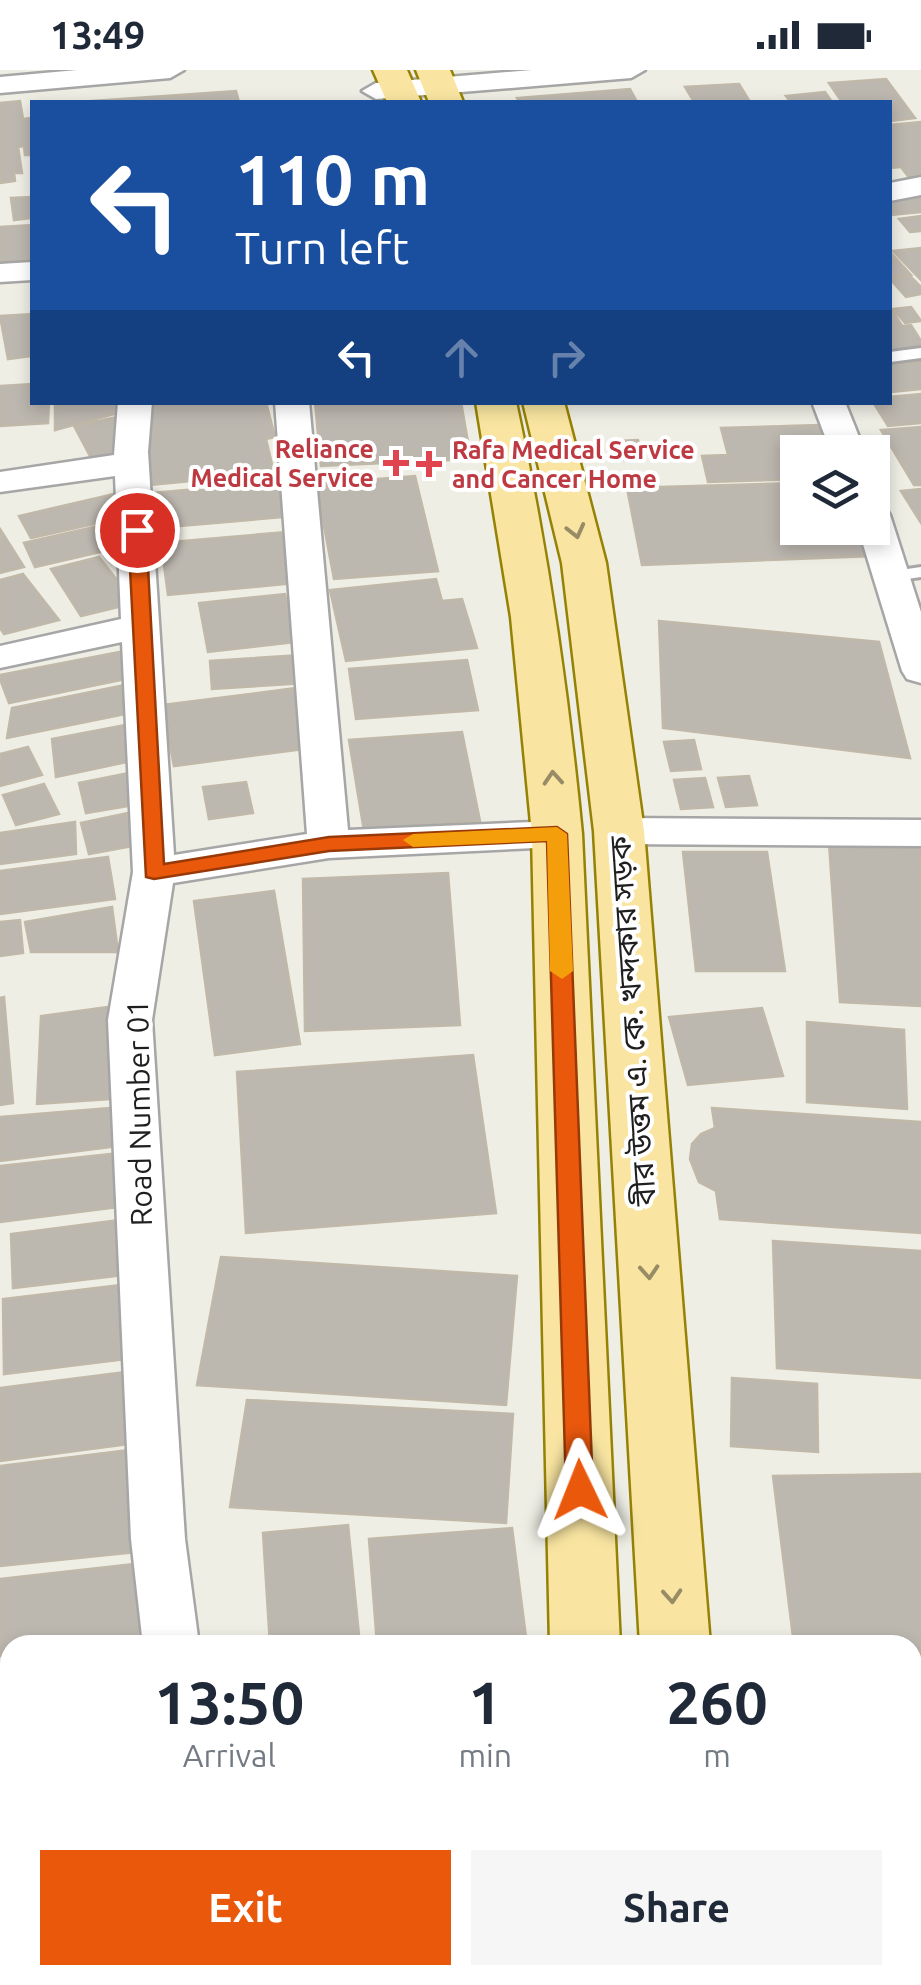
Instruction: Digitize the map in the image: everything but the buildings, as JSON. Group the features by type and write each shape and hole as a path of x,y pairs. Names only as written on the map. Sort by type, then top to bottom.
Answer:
{"main road":[{"name":"বীর উত্তম এ. কে. খন্দকার সড়ক","path":"497,405 521,521 557,834 585,1635"},
{"name":"বীর উত্তম এ. কে. খন্দকার সড়ক","path":"544,405 584,562 619,832 674,1635"}],"street":[{"path":"0,84 170,70"},
{"path":"392,88 631,70"},
{"path":"892,192 921,186"},
{"path":"0,273 30,270"},
{"name":"Road Number 01","path":"135,405 132,462 154,872 130,1020 158,1538 170,1635"},
{"path":"292,405 329,844"},
{"path":"829,405 841,435"},
{"path":"0,482 132,462"},
{"path":"890,545 907,574 921,671"},
{"path":"0,657 143,626"},
{"path":"619,832 921,833"},
{"path":"154,872 329,844 557,834"}],"lane":[{"path":"892,356 921,354"}],"slow traffic":[{"path":"413,840 557,834 562,971"}],"place":[{"name":"Reliance Medical Service","path":"396,463"},
{"name":"Rafa Medical Service and Cancer Home","path":"429,464"}],"route":[{"path":"137,530 154,872 329,844 557,834 580,1490"}]}
